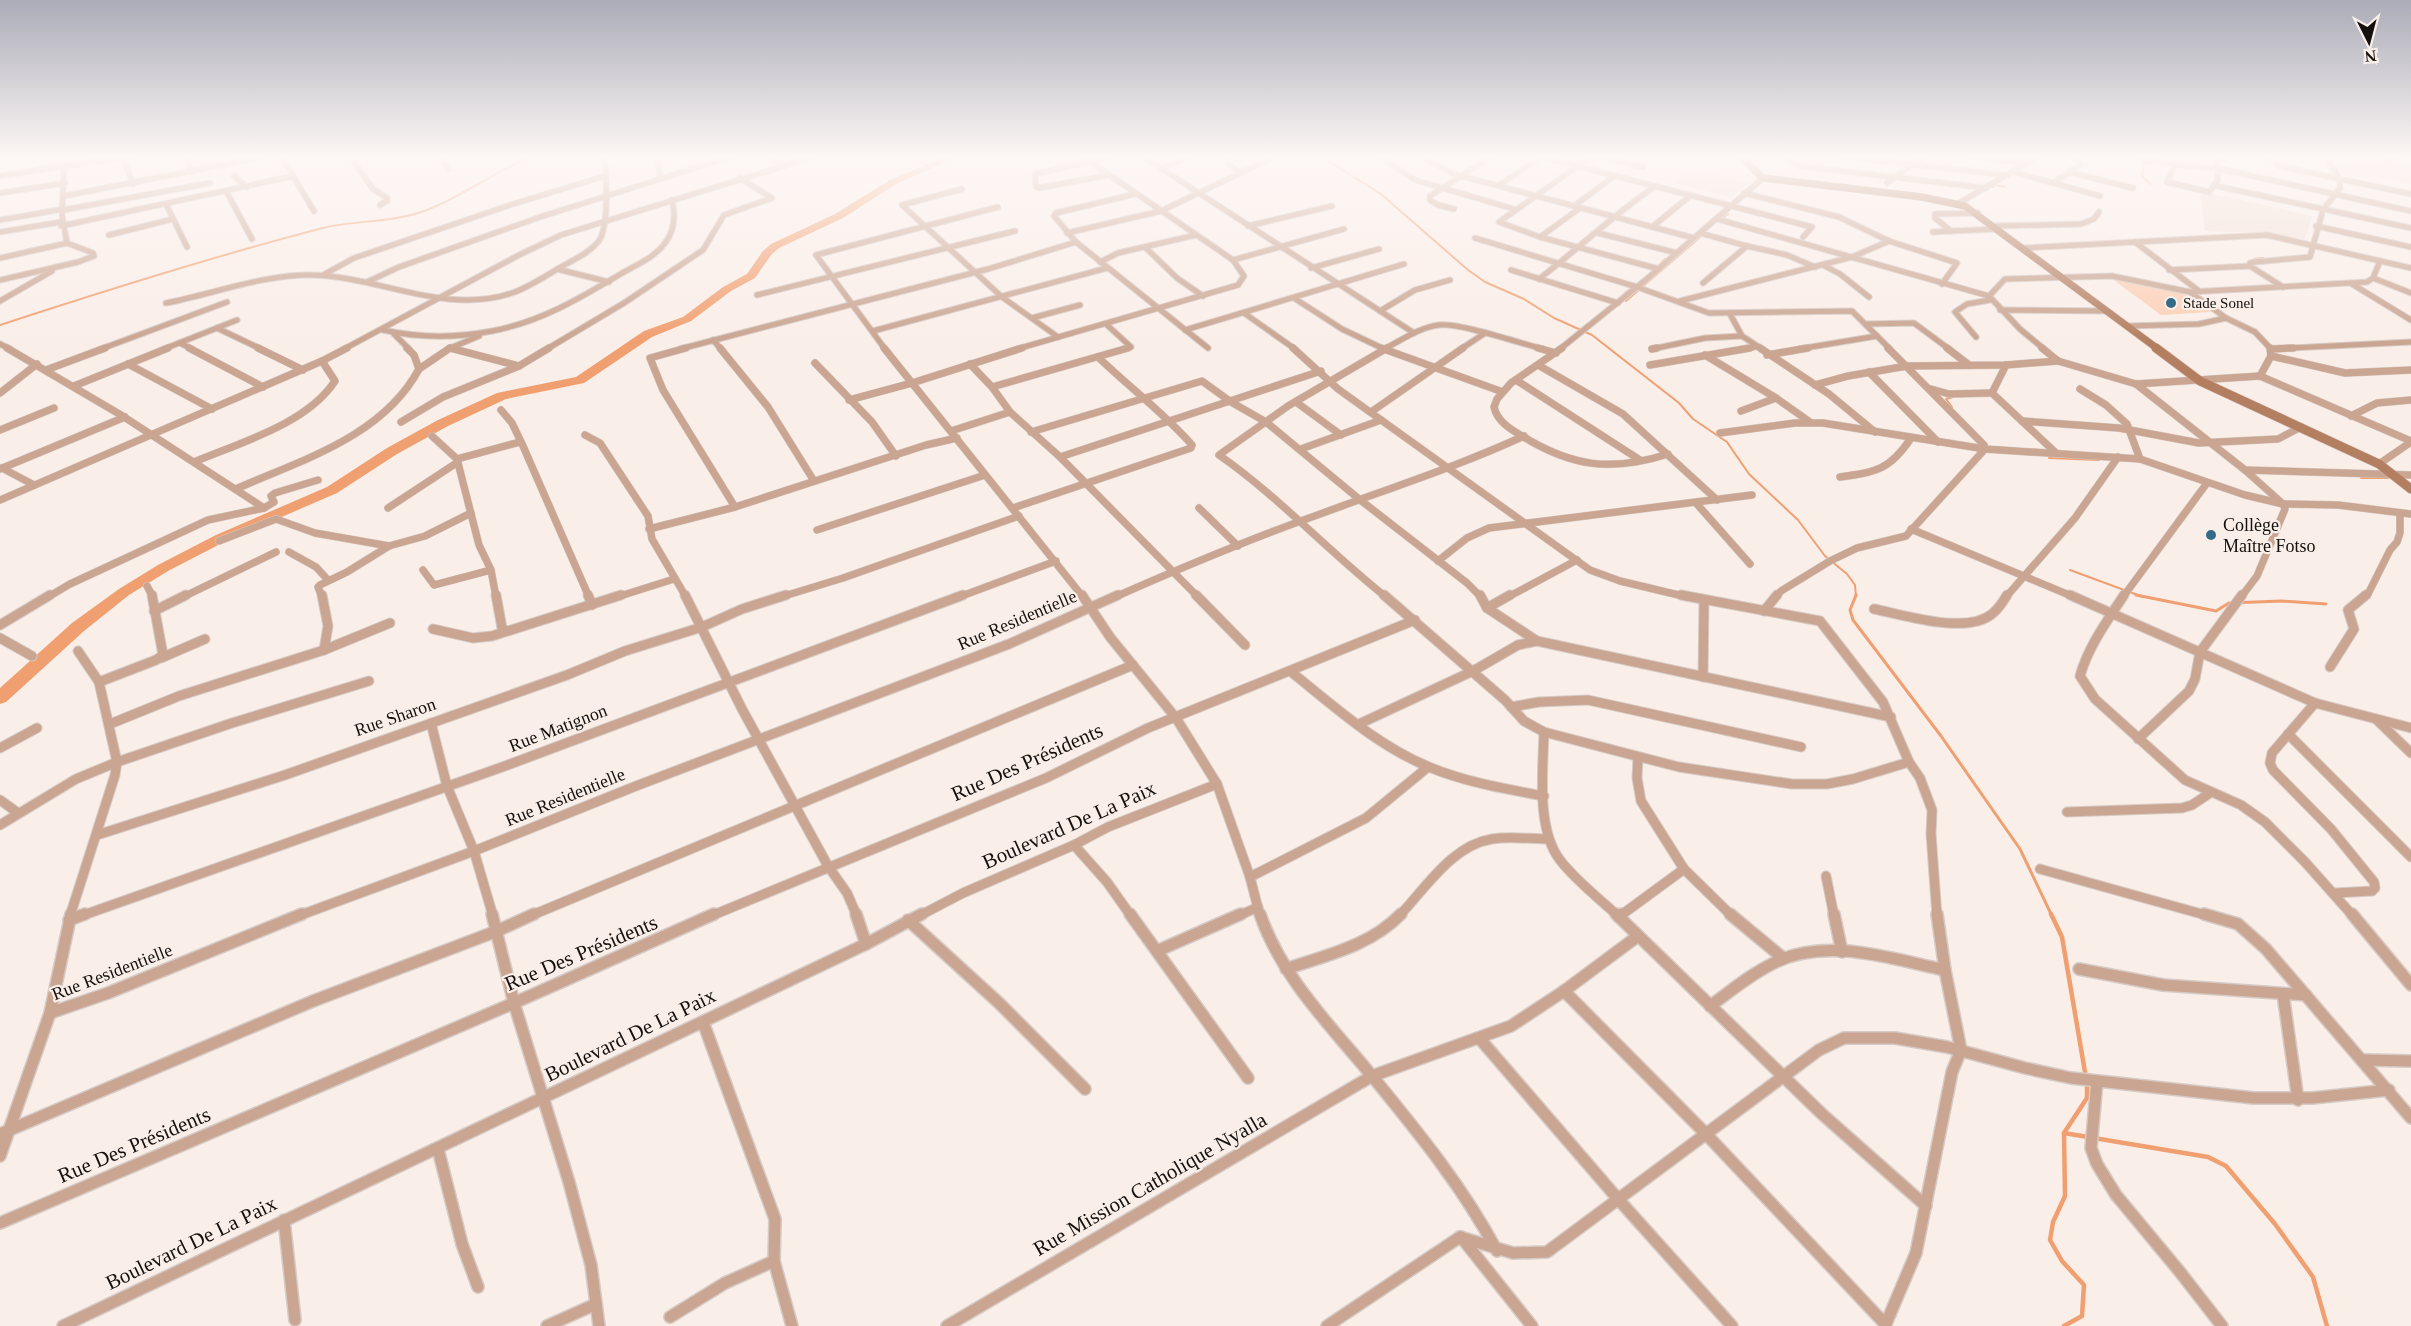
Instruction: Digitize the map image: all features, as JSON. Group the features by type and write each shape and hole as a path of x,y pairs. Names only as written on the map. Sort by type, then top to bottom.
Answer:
{"main road":[{"path":"1984,218 2200,381 2379,464 2411,489"}],"street":[{"path":"62,218 61,224 67,243"},
{"path":"0,232 93,218"},
{"path":"240,218 252,239"},
{"path":"323,276 354,258 472,218"},
{"path":"367,282 410,263 541,218"},
{"path":"166,303 258,280 323,276 367,282 441,299 482,299 504,295 536,281 600,241 603,235 603,218"},
{"path":"0,500 303,370 383,330 539,245 613,218"},
{"path":"238,488 338,442 368,424 398,402 419,369 450,348 491,331 550,314 648,258 664,245 675,222 674,218"},
{"path":"401,422 442,397 519,366 624,303 703,250 708,245 721,218"},
{"path":"915,218 1002,297 1058,338"},
{"path":"953,218 818,254 817,257 834,278 850,304 1056,561 1110,637 1176,718 1217,784 1271,943 1286,969 1301,992 1372,1076 1451,1176 1479,1217 1497,1251"},
{"path":"1057,218 1076,242 1208,348"},
{"path":"1067,233 1132,218"},
{"path":"849,400 1238,285 1244,276 1233,260 1171,218"},
{"path":"1236,218 1414,333"},
{"path":"1248,226 1282,218"},
{"path":"1504,218 1499,222 1540,237 1659,269"},
{"path":"1540,237 1565,218"},
{"path":"1539,279 1615,218"},
{"path":"1619,218 1694,238"},
{"path":"1652,227 1663,218"},
{"path":"1777,218 1812,227 1803,237"},
{"path":"1841,218 1889,241 1957,263 1941,284"},
{"path":"1935,218 1951,231"},
{"path":"1933,232 2081,224 2095,218"},
{"path":"2250,266 2250,263 2255,262 2310,258 2320,218"},
{"path":"2365,218 2411,228"},
{"path":"109,235 173,219 187,247"},
{"path":"1668,454 1640,460 1582,463 1554,455 1509,428 1495,412 1494,405 1500,391 1557,352 1717,219 1807,243 1990,298 2000,310 2058,361"},
{"path":"2316,226 2411,247"},
{"path":"1233,260 1344,229"},
{"path":"757,294 834,278 1015,231"},
{"path":"1598,233 1677,253"},
{"path":"1700,233 1787,255 1815,267"},
{"path":"2023,248 2267,235 2411,268"},
{"path":"1100,262 1118,253 1196,236"},
{"path":"1475,238 1637,287 1709,313 1855,312 1980,440 1985,449"},
{"path":"1680,301 1852,257 1889,241"},
{"path":"735,507 663,390 650,361 659,354 976,272 1076,242"},
{"path":"2135,242 2199,291"},
{"path":"0,258 67,243 94,256 0,280"},
{"path":"1703,283 1746,246"},
{"path":"1145,247 1177,278 1203,296"},
{"path":"1311,268 1379,249"},
{"path":"1976,338 1955,312 1967,304 1990,298 2002,281 2010,278 2124,277 2190,292 2367,282 2373,278 2380,261"},
{"path":"1185,330 1404,264"},
{"path":"1822,265 1840,274 1869,297"},
{"path":"2169,270 2250,266 2283,287"},
{"path":"0,301 58,267"},
{"path":"873,331 1107,268"},
{"path":"557,269 609,282"},
{"path":"1511,270 1618,303"},
{"path":"2373,278 2411,293"},
{"path":"1380,311 1425,286 1450,280"},
{"path":"2351,284 2411,320"},
{"path":"2190,292 2226,318 2255,332 2271,352 2344,373 2411,370"},
{"path":"1294,298 1326,322 1384,350 1500,391"},
{"path":"46,370 227,302"},
{"path":"1032,318 1080,305"},
{"path":"2000,310 2107,311"},
{"path":"1244,313 1381,420 1590,570 1611,578 1704,602 1820,621 1883,702 1909,762 1920,778 1932,810 1931,834 1936,907 1945,970 1961,1050 1952,1072 1916,1253 1885,1325 1706,1134 1564,992"},
{"path":"1730,314 1742,336 1755,347 1815,385 1875,432"},
{"path":"2128,326 2199,324 2226,318"},
{"path":"74,386 237,320"},
{"path":"1866,324 1914,323 1970,365"},
{"path":"992,387 1131,347 1106,324"},
{"path":"1557,352 1485,333 1436,324 1414,333 1329,381 1219,455 1241,470 1346,565 1415,620 1473,671 1524,721 1544,732 1638,758 1723,775 1792,784 1827,784 1853,779 1909,762"},
{"path":"217,328 303,370"},
{"path":"383,330 394,333 445,335 491,331"},
{"path":"394,333 414,355 419,369"},
{"path":"1371,412 1485,333"},
{"path":"1652,349 1705,338 1742,336"},
{"path":"1767,355 1877,336"},
{"path":"713,340 747,379 801,456 814,481"},
{"path":"2271,352 2411,342"},
{"path":"180,343 263,387"},
{"path":"0,345 37,364 154,434 194,462 238,488 264,508"},
{"path":"1650,365 1755,347"},
{"path":"450,348 519,366"},
{"path":"2260,376 2271,352"},
{"path":"1705,356 1776,398 1810,423"},
{"path":"1013,508 1191,448 1192,445 1187,438 1172,422 1141,398 1098,357"},
{"path":"194,462 287,421 322,400 332,390 335,381 322,361"},
{"path":"1815,385 1869,372 1907,366 2006,365 2058,361 2136,384 2260,376 2411,442"},
{"path":"815,363 872,422 896,456"},
{"path":"0,393 37,364"},
{"path":"128,364 212,409"},
{"path":"970,364 992,387 1010,411 1060,457 1245,645"},
{"path":"1538,365 1623,414 1717,500"},
{"path":"1992,393 2006,365"},
{"path":"1060,457 1172,422 1321,371"},
{"path":"1869,372 1939,442"},
{"path":"1031,432 1200,380 1231,402 1266,422 1301,449 1359,499 1479,594 1486,608 1537,641 1891,717"},
{"path":"1516,380 1640,460"},
{"path":"2136,384 2245,470 2283,504 2284,514 2257,576 2200,652 2195,679 2189,691 2138,739"},
{"path":"1930,389 1949,394 1992,393 2056,453"},
{"path":"2080,389 2118,415 2130,429 2140,459"},
{"path":"1938,398 1949,394"},
{"path":"1741,411 1776,398"},
{"path":"2350,416 2377,403 2411,400"},
{"path":"1296,402 1341,435"},
{"path":"0,430 54,408"},
{"path":"501,410 512,423 563,533 592,605"},
{"path":"951,431 1010,411"},
{"path":"1,469 125,417"},
{"path":"1301,449 1381,420"},
{"path":"2022,421 2130,429 2187,441 2209,443 2278,439 2301,427"},
{"path":"1720,433 1755,427 1810,423 1985,449 2140,459 2207,483 2283,504 2338,506 2411,514"},
{"path":"585,435 600,443 648,516 649,530 674,579 692,605 742,710 828,866 849,894 866,944"},
{"path":"432,436 458,460 479,545 491,570 502,628 505,630"},
{"name":"Rue Residentielle","path":"50,1013 108,993 287,920 474,851 636,786 1009,644 1173,571 1297,522 1491,451 1524,436"},
{"path":"649,530 735,507 957,438"},
{"path":"1840,477 1886,468 1896,461 1911,438"},
{"path":"388,508 458,460 520,442"},
{"path":"2379,464 2411,442"},
{"path":"1764,611 1781,591 1813,570 1857,548 1902,538 1985,449"},
{"path":"1874,609 1958,622 1976,622 1993,614 2100,487 2118,457"},
{"path":"1,469 34,485"},
{"path":"2245,470 2411,476"},
{"path":"817,530 985,475"},
{"path":"0,625 70,584 208,520 264,508 274,502 271,496 274,493 318,480"},
{"path":"2207,483 2136,577 2084,662 2080,676 2095,699 2186,780 2247,808 2261,818 2335,893 2411,985"},
{"path":"1438,561 1467,537 1489,528 1752,495"},
{"path":"1696,503 1749,564"},
{"path":"1199,508 1238,546"},
{"path":"324,650 329,625 326,604 318,587 389,546 425,536 471,513"},
{"path":"2330,667 2354,629 2348,610 2350,606 2368,594 2390,550 2397,542 2400,533 2400,513"},
{"name":"Rue Sharon","path":"97,835 285,775 364,745 567,675 625,651 702,627 742,609 843,578 1019,516"},
{"path":"219,541 276,519 315,533 389,546"},
{"path":"1911,529 2026,576 2315,703 2411,728"},
{"path":"154,611 276,552"},
{"path":"289,552 316,567 328,580"},
{"name":"Rue Matignon","path":"69,920 447,786 1056,561"},
{"path":"1486,608 1577,561"},
{"path":"423,570 434,585 491,570"},
{"path":"433,629 473,639 492,636 505,630 547,620 674,579"},
{"path":"147,586 153,597 163,655 161,657"},
{"path":"1703,677 1704,602"},
{"name":"Rue Des Présidents","path":"0,1223 828,866 1046,778 1149,728 1415,620"},
{"path":"110,724 179,696 324,650 390,623"},
{"path":"0,638 8,640 32,656"},
{"path":"99,682 205,639"},
{"path":"1359,724 1473,671 1518,645 1537,641"},
{"path":"0,1156 4,1132 50,1013 69,920 110,795 117,762 99,682 78,651"},
{"path":"4,1132 313,1001 497,931 570,898 1134,665"},
{"path":"1290,671 1382,742 1428,766 1482,784 1544,796"},
{"path":"0,825 76,779 117,762 232,723 369,681"},
{"path":"1511,707 1539,702 1588,700 1801,747"},
{"path":"2315,703 2272,753 2270,763 2273,770 2331,829 2374,882 2375,888 2372,891 2335,893"},
{"path":"2376,720 2411,753"},
{"path":"431,723 447,786 474,851 497,931 514,1003 545,1098 591,1265 599,1326"},
{"path":"0,748 37,728"},
{"path":"1544,732 1544,796 1550,839 1560,860 1822,1114 1926,1206"},
{"path":"2288,734 2411,857"},
{"path":"1638,758 1637,778 1641,801 1684,869 1733,917 1783,958"},
{"path":"1250,877 1366,818 1428,766"},
{"name":"Boulevard De La Paix","path":"63,1326 704,1022 866,944 963,893 1074,845 1108,827 1217,784"},
{"path":"2067,812 2182,808 2192,805 2211,793"},
{"path":"0,800 18,813"},
{"path":"1286,969 1353,945 1387,928 1434,878 1467,848 1478,842 1489,839 1550,839"},
{"path":"1074,845 1107,882 1248,1078"},
{"path":"1619,917 1684,869"},
{"path":"2040,869 2238,924 2266,949 2411,1118"},
{"path":"1826,876 1842,952"},
{"path":"1156,951 1258,907"},
{"path":"908,920 1022,1024 1085,1089"},
{"name":"Rue Mission Catholique Nyalla","path":"947,1326 1372,1076 1511,1026 1564,992 1638,936"},
{"path":"1710,1006 1783,958 1810,952 1842,952 1945,970"},
{"path":"2079,969 2126,981 2183,988 2306,995"},
{"path":"2283,994 2298,1100"},
{"path":"704,1022 775,1219 774,1261 792,1326"},
{"path":"1460,1237 1497,1251 1526,1256 1547,1252 1819,1050 1841,1038 1899,1040 1961,1050 2050,1074 2236,1097 2298,1100 2389,1090"},
{"path":"1480,1039 1618,1199 1732,1326"},
{"path":"2363,1060 2411,1061"},
{"path":"2097,1081 2091,1148 2094,1159 2121,1200 2174,1263 2222,1326"},
{"path":"438,1149 462,1244 478,1287"},
{"path":"284,1220 295,1320"},
{"path":"1327,1326 1460,1237"},
{"path":"1460,1237 1532,1326"},
{"path":"670,1317 725,1282 774,1261"},
{"path":"547,1326 596,1304"}],"shaded area":[{"path":"2203,218 2312,218 2304,239 2266,233 2205,231"},
{"name":"Stade Sonel","path":"2111,278 2139,281 2184,294 2211,312 2161,315"}],"waterway":[{"path":"0,325 161,274 282,239 335,225 396,218"},
{"path":"0,698 78,627 124,592 163,568 221,538 332,490 392,451 443,423 502,396 580,380 648,334 687,319 727,289 751,276 767,253 775,246 835,218"},
{"path":"1408,218 1485,282 1524,299 1554,318 1592,335 1679,403 1693,419 1727,442 1749,474 1798,520 1825,556 1847,574 1855,585 1856,595"},
{"path":"1642,287 1705,233"},
{"path":"2254,259 2263,258"},
{"path":"1661,263 1665,259"},
{"path":"1624,294 1630,289"},
{"path":"1626,301 1640,289"},
{"path":"1952,407 1946,399 1953,397"},
{"path":"2049,458 2099,460"},
{"path":"2361,478 2388,478"},
{"path":"2070,570 2139,596"},
{"path":"1856,595 1850,610 1853,620 1941,736 2020,849 2052,916"},
{"path":"2139,596 2216,611 2229,603 2282,601 2326,604"},
{"path":"2051,914 2062,937 2086,1078"},
{"path":"2064,1133 2087,1098 2087,1084"},
{"path":"2064,1133 2208,1157 2226,1166 2275,1224 2313,1277 2327,1326"},
{"path":"2064,1133 2065,1196 2053,1222 2050,1240 2062,1261 2084,1285 2082,1316 2064,1326"}],"place":[{"name":"Stade Sonel","path":"2171,303"},
{"name":"Collège Maître Fotso","path":"2211,535"}]}
